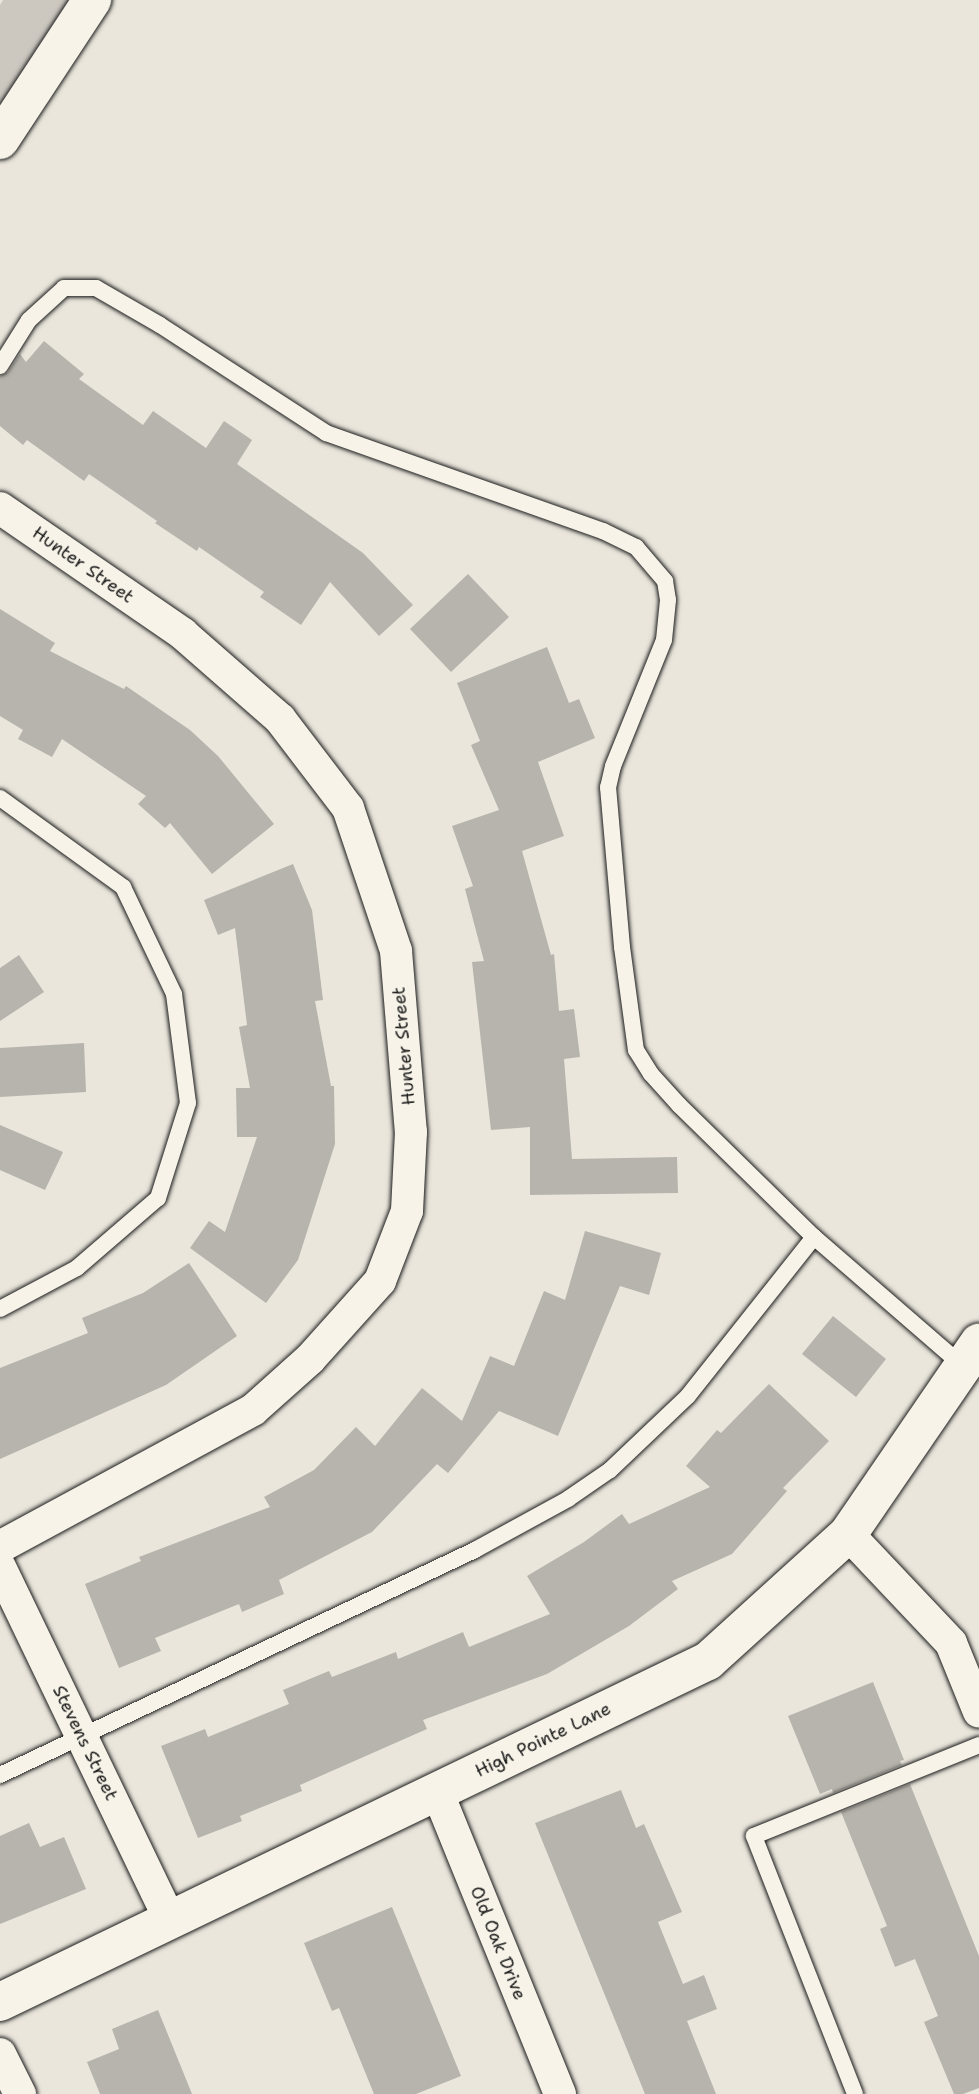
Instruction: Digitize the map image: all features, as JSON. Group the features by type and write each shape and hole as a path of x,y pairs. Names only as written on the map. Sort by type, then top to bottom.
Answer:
{"street":[{"path":"0,140 92,0"},
{"name":"Hunter Street","path":"0,508 183,634 280,719 348,808 396,951 411,1132 407,1211 380,1281 310,1359 253,1410 0,1548"},
{"name":"High Pointe Lane","path":"0,2002 708,1661 848,1534 971,1354"},
{"path":"848,1534 951,1643 979,1712"},
{"name":"Stevens Street","path":"0,1567 170,1920"},
{"name":"Old Oak Drive","path":"437,1791 560,2094"},
{"path":"0,2054 20,2094"}],"lane":[{"path":"0,366 29,320 64,288 96,288 160,325 326,433 603,531 636,547 666,581 668,600 664,640 613,766 608,787 631,1028 636,1050 651,1074 814,1237 971,1354"},
{"path":"0,798 123,887 174,994 188,1102 158,1198 77,1268 0,1309"},
{"path":"0,1775 475,1550 568,1499 610,1470 688,1396 814,1237"},
{"path":"855,2094 754,1836 979,1745"}],"shaded area":[{"path":"3,0 69,0 0,105 0,5"}],"building":[{"path":"44,341 84,374 79,379 143,425 153,411 206,448 224,421 252,440 237,464 363,553 413,605 379,636 330,582 301,625 260,597 264,592 199,547 197,551 155,523 157,521 89,474 84,481 27,440 23,445 0,426 0,376 8,372 20,354 26,362"},
{"path":"468,574 509,617 451,672 410,629"},
{"path":"0,609 55,643 50,651 124,689 126,686 190,730 218,756 274,824 212,874 170,823 165,828 138,804 146,796 62,739 52,757 18,739 23,730 0,716"},
{"path":"547,647 569,703 579,699 595,738 538,762 564,836 522,851 551,955 554,954 559,1011 574,1009 580,1057 564,1059 572,1159 677,1157 678,1193 530,1195 530,1127 491,1130 472,962 484,961 465,889 473,886 452,826 499,810 471,745 480,741 457,683"},
{"path":"293,864 312,910 323,1000 315,1001 331,1086 334,1086 335,1144 298,1260 266,1303 190,1248 209,1221 225,1232 257,1137 237,1137 236,1088 250,1088 239,1027 247,1025 235,928 218,935 204,900"},
{"path":"19,955 44,992 0,1021 0,968"},
{"path":"84,1043 86,1092 0,1097 0,1048"},
{"path":"0,1125 63,1152 45,1190 0,1170"},
{"path":"585,1231 661,1253 649,1295 620,1286 558,1436 499,1411 448,1473 437,1464 372,1532 279,1580 284,1594 242,1612 239,1604 155,1638 161,1651 119,1668 85,1584 141,1561 139,1557 270,1507 264,1497 314,1470 356,1427 375,1446 422,1388 462,1421 490,1356 514,1366 544,1291 565,1300"},
{"path":"189,1263 237,1336 166,1385 0,1459 0,1368 88,1333 82,1318 143,1293"},
{"path":"833,1316 886,1359 856,1397 802,1354"},
{"path":"769,1384 829,1441 783,1488 787,1491 732,1554 672,1581 678,1589 629,1626 547,1674 423,1720 427,1729 300,1785 302,1791 240,1816 242,1821 198,1838 161,1746 205,1729 208,1737 289,1704 283,1690 329,1671 332,1677 396,1652 398,1659 463,1632 469,1647 550,1614 527,1576 584,1542 622,1514 629,1524 710,1487 686,1466 717,1430 721,1433"},
{"path":"873,1682 904,1760 900,1761 902,1765 833,1793 832,1789 820,1794 788,1716"},
{"path":"910,1784 979,1956 979,2088 963,2094 954,2094 924,2022 938,2016 915,1959 895,1967 880,1929 887,1926 841,1812"},
{"path":"621,1790 636,1828 644,1824 682,1912 658,1922 683,1984 704,1975 717,2009 687,2021 716,2094 645,2094 535,1823"},
{"path":"29,1823 40,1847 64,1837 86,1889 0,1924 0,1836"},
{"path":"392,1907 461,2076 416,2094 374,2094 339,2008 332,2011 304,1943"},
{"path":"158,2010 192,2094 100,2094 87,2062 119,2049 112,2029"}]}
